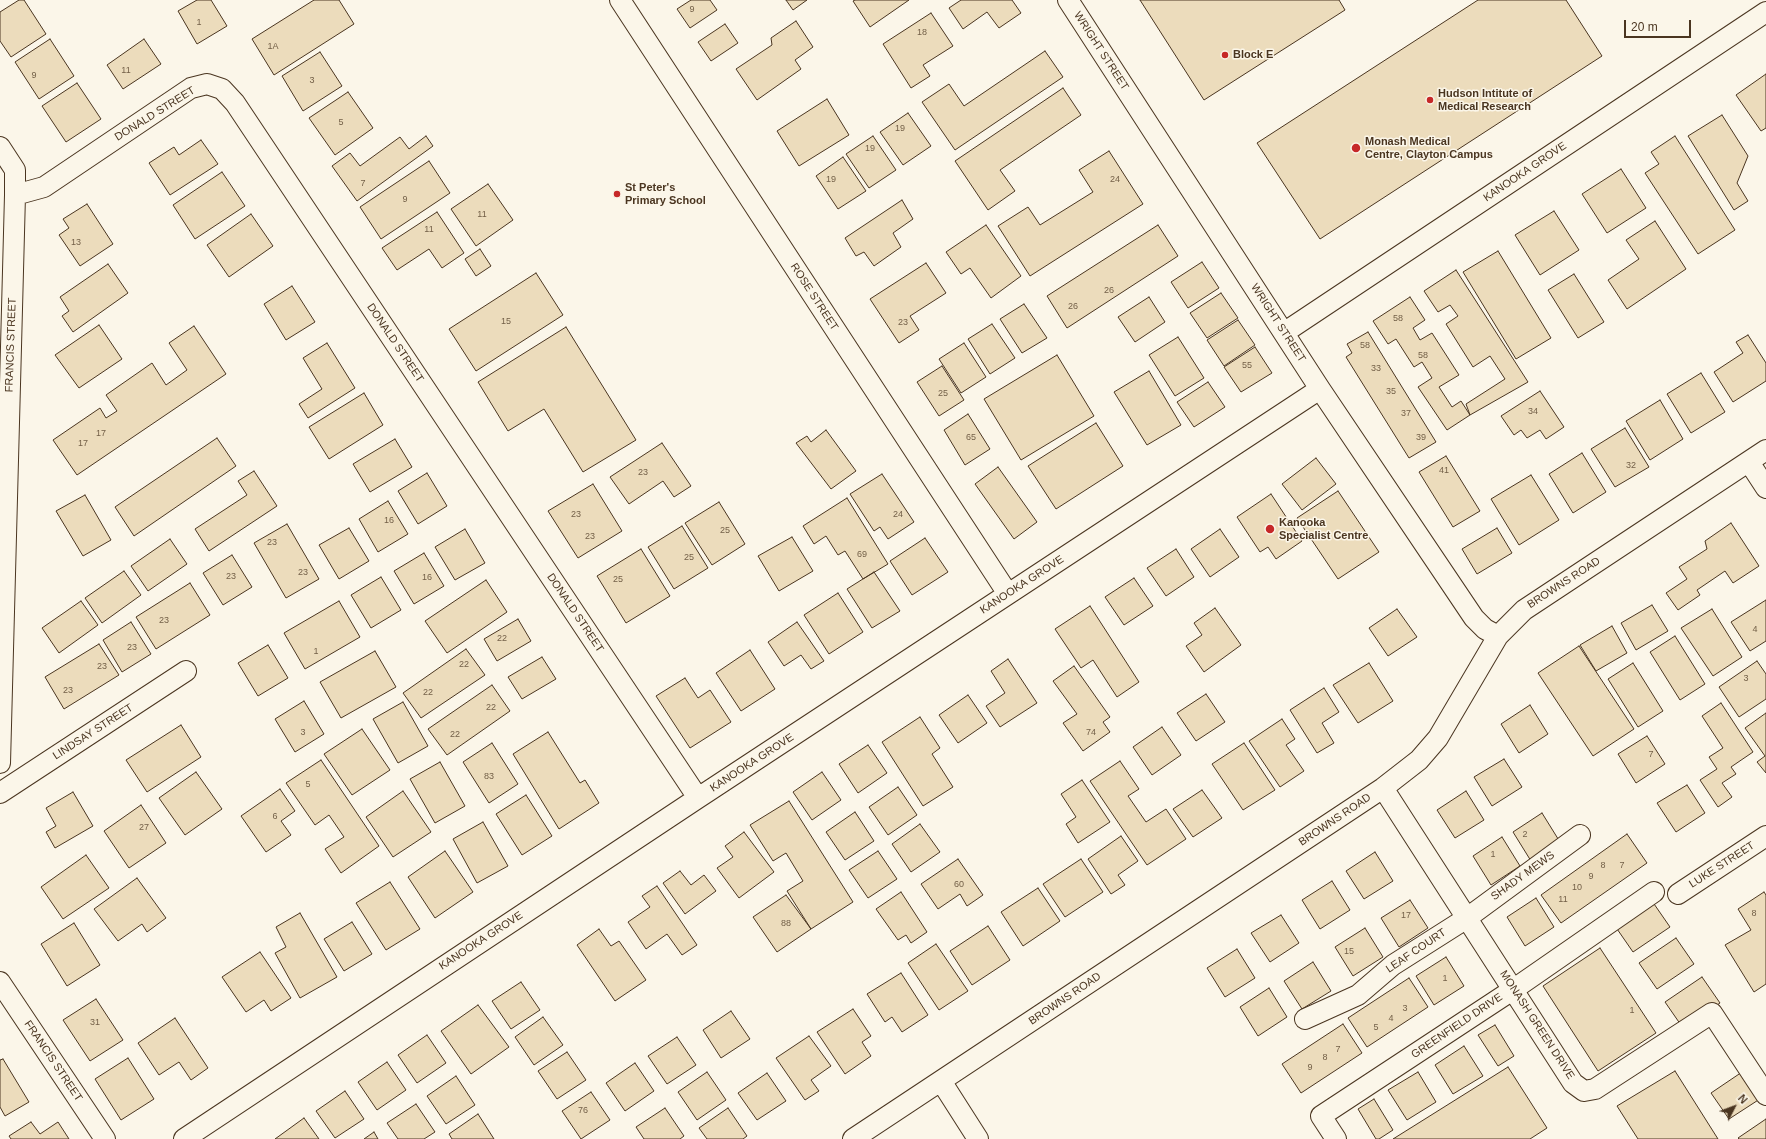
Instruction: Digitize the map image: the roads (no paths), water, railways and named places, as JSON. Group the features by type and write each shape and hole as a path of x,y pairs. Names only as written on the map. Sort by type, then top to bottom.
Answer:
{"street":[{"name":"ROSE STREET","path":"620,0 1008,594"},
{"name":"WRIGHT STREET","path":"1068,0 1285,332 1320,389 1474,618 1485,629 1498,636"},
{"name":"KANOOKA GROVE","path":"1285,332 1766,12"},
{"name":"DONALD STREET","path":"16,195 44,186 191,88 207,84 222,90 235,103 698,798"},
{"name":"FRANCIS STREET","path":"0,147 15,170 16,195 0,763"},
{"name":"KANOOKA GROVE","path":"184,1139 698,798 1320,389"},
{"name":"BROWNS ROAD","path":"853,1139 1383,788 1419,760 1438,738 1498,636 1524,610 1766,450"},
{"path":"1749,462 1766,488"},
{"name":"LINDSAY STREET","path":"0,793 186,671"},
{"name":"MONASH GREEN DRIVE","path":"1383,788 1574,1083 1584,1091 1595,1089 1712,1013 1766,1095"},
{"name":"SHADY MEWS","path":"1467,918 1580,835"},
{"name":"LUKE STREET","path":"1678,894 1766,836"},
{"name":"GREENFIELD DRIVE","path":"1336,1139 1321,1116 1514,989 1654,892"},
{"name":"LEAF COURT","path":"1305,1019 1358,995 1392,964 1467,918"},
{"name":"FRANCIS STREET","path":"0,982 105,1139"},
{"path":"941,1081 978,1139"}],"place":[{"name":"Block E","path":"1225,55"},
{"name":"Hudson Intitute of Medical Research","path":"1430,100"},
{"name":"Monash Medical Centre, Clayton Campus","path":"1356,148"},
{"name":"St Peter's Primary School","path":"617,194"},
{"name":"Kanooka Specialist Centre","path":"1270,529"}]}
